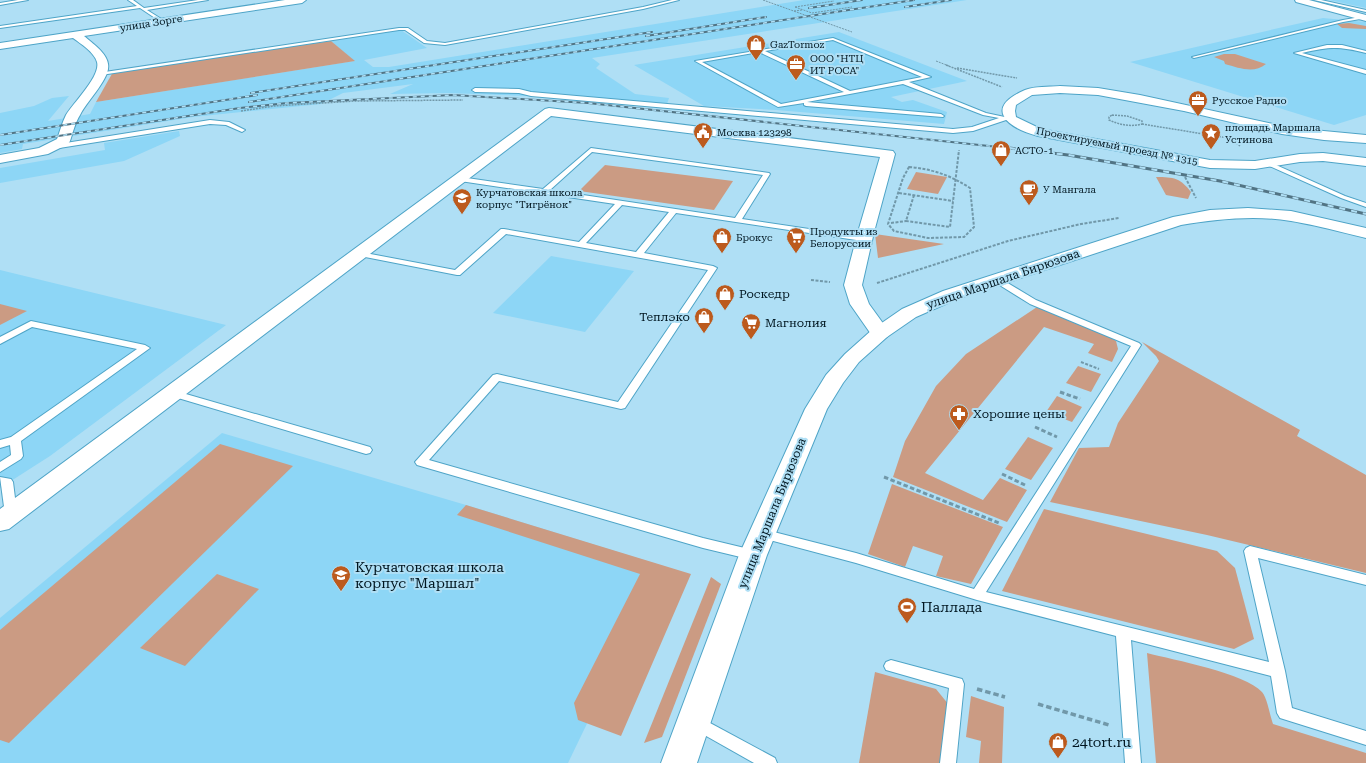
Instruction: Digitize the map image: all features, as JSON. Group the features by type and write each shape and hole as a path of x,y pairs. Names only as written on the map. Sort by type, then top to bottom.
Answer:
{"street":[{"name":"улица Зорге","path":"0,46 160,22 280,1 302,0"},
{"path":"1298,0 1366,18"},
{"path":"0,159 43,151 63,141 73,115 101,73 103,63 100,57 76,34"},
{"path":"1008,118 1009,105 1014,99 1022,94 1043,90 1075,91 1162,102 1280,130 1306,134 1366,139"},
{"path":"6,518 549,112 888,154 879,190 863,239 853,284 855,295 865,313 880,333"},
{"name":"Проектируемый проезд № 1315","path":"1008,118 1025,127 1057,136 1203,163 1232,166 1300,158 1323,157 1366,162"},
{"name":"улица Маршала Бирюзова","path":"679,763 757,545 816,408 834,380 852,358 880,333 909,313 950,295 1179,220 1210,215 1248,213 1291,216 1366,233"}],"lane":[{"path":"0,4 26,0"},
{"path":"130,0 160,22"},
{"path":"0,27 206,0"},
{"path":"101,73 399,29 406,29 426,42 445,44 643,8 677,0"},
{"path":"1316,0 1366,11"},
{"path":"1194,57 1343,21 1366,18"},
{"path":"833,39 928,77 903,82 780,106 697,61 833,39"},
{"path":"1366,52 1342,46 1327,46 1296,53 1366,72"},
{"path":"760,51 849,92"},
{"path":"903,82 985,114 1008,118"},
{"path":"475,90 519,91 531,94 920,129 972,129 1008,118"},
{"path":"823,97 831,106"},
{"path":"792,103 941,116"},
{"path":"53,147 210,122 227,123 242,130"},
{"path":"544,192 591,150 767,174 737,220"},
{"path":"1267,163 1343,197 1366,205"},
{"path":"460,179 863,239"},
{"path":"580,245 620,203"},
{"path":"638,255 674,211"},
{"path":"360,254 457,272 504,232 713,268 621,406 497,377 421,462 703,543 757,545 856,558 977,595 1278,671"},
{"path":"977,595 1136,345 1032,302 996,279"},
{"path":"0,341 31,324 145,348 15,440 0,444"},
{"path":"172,393 366,450"},
{"path":"0,468 17,456 15,440"},
{"path":"0,481 8,482 6,518"},
{"path":"1366,580 1250,551 1278,671 1285,713 1366,738"},
{"path":"1123,632 1133,763"},
{"path":"892,666 957,684 948,763"},
{"path":"694,721 769,763"}],"path":[{"path":"762,0 852,32"},
{"path":"834,1 795,7 812,13 852,7"},
{"path":"794,11 802,10"},
{"path":"932,60 1007,89"},
{"path":"950,67 1018,78"},
{"path":"210,122 247,109 289,105 363,101 467,100"},
{"path":"1142,124 1142,121 1128,116 1109,117 1109,120 1122,125 1138,126 1142,124 1228,138 1242,147"},
{"path":"1228,138 1235,135"},
{"path":"914,195 906,221 950,228 959,150"},
{"path":"909,167 943,172 956,178 970,188 974,227 964,237 928,238 894,231 888,224 902,178 909,167"},
{"path":"879,190 953,201"},
{"path":"876,284 1008,241 1081,224 1124,217"},
{"path":"810,280 837,282"},
{"path":"1002,474 1042,492"},
{"path":"884,477 1018,530"},
{"path":"957,684 1005,697"},
{"path":"1038,704 1130,732"}],"shaded area":[{"path":"804,0 967,0 592,58 600,64 596,68 635,94 669,98 666,107 553,97 448,93 390,94 413,84 343,93 321,104 193,117 23,144 22,149 0,153 0,113 34,106 52,98 69,96 48,121 90,114 96,102 354,61 331,41 401,30 427,48 364,60 373,67 389,67"},
{"path":"1329,0 1366,0 1366,8"},
{"path":"1323,18 1366,22 1366,115 1334,125 1130,62"},
{"path":"1349,23 1366,26 1366,29 1342,28 1337,24"},
{"path":"839,32 967,81 891,97 902,102 913,100 947,112 944,124 776,110 704,106 634,65"},
{"path":"331,41 355,61 96,102 113,72"},
{"path":"1224,54 1235,54 1266,64 1256,69 1246,69 1225,64 1224,61 1214,57"},
{"path":"179,131 180,136 124,161 0,183 0,168 105,150 104,143"},
{"path":"605,165 733,181 714,210 579,191"},
{"path":"916,172 947,177 938,194 907,189"},
{"path":"1156,177 1168,177 1180,181 1191,192 1188,199 1166,195"},
{"path":"875,234 944,244 878,258"},
{"path":"551,256 634,271 585,332 493,313"},
{"path":"0,270 226,325 50,456 0,488"},
{"path":"0,304 27,311 0,325"},
{"path":"1037,307 1106,335 1116,341 1118,349 1112,362 1088,353 1094,344 1044,327 925,473 983,500 1000,478 1027,490 1007,522 893,477 905,441 936,386 966,354"},
{"path":"1142,342 1300,430 1297,436 1366,475 1366,573 1207,535 1050,502 1079,448 1109,447 1118,423 1159,361"},
{"path":"1078,366 1101,374 1091,392 1066,383"},
{"path":"1057,396 1082,407 1072,422 1046,412"},
{"name":"Курчатовская школа корпус \"Маршал\"","path":"222,433 466,505 663,566 568,763 0,763 0,618"},
{"path":"1028,437 1053,448 1031,480 1005,469"},
{"path":"220,444 293,466 9,743 0,740 0,630"},
{"path":"892,484 1003,527 971,584 936,576 943,556 913,546 905,567 868,554"},
{"path":"466,505 691,574 621,736 578,720 574,703 640,574 457,515"},
{"path":"1044,509 1217,551 1235,568 1254,639 1234,649 1002,591"},
{"path":"217,574 259,589 185,666 140,648"},
{"path":"711,577 721,584 662,737 644,743"},
{"path":"1147,653 1191,663 1225,673 1253,685 1264,694 1273,724 1366,753 1366,763 1156,763"},
{"path":"875,672 936,689 949,705 941,763 859,763"},
{"path":"971,696 1004,707 1002,763 979,763 981,741 966,737"}],"railway":[{"path":"809,8 862,0"},
{"path":"249,102 914,0"},
{"path":"905,7 951,0"},
{"path":"646,36 766,17"},
{"path":"251,93 652,32"},
{"path":"0,135 257,95"},
{"path":"0,145 240,108 287,103 453,95 588,103 1017,149"},
{"path":"1009,148 1068,155 1220,181 1366,214"}],"place":[{"name":"GazTormoz","path":"756,61"},
{"name":"ООО \"НТЦ ИТ РОСА\"","path":"796,81"},
{"name":"Русское Радио","path":"1198,117"},
{"name":"Москва 123298","path":"703,149"},
{"name":"площадь Маршала Устинова","path":"1211,150"},
{"name":"АСТО-1","path":"1001,167"},
{"name":"У Мангала","path":"1029,206"},
{"name":"Курчатовская школа корпус \"Тигрёнок\"","path":"462,215"},
{"name":"Брокус","path":"722,254"},
{"name":"Продукты из Белоруссии","path":"796,254"},
{"name":"Роскедр","path":"725,311"},
{"name":"Теплэко","path":"704,334"},
{"name":"Магнолия","path":"751,340"},
{"name":"Хорошие цены","path":"959,431"},
{"name":"Курчатовская школа корпус \"Маршал\"","path":"341,592"},
{"name":"Паллада","path":"907,624"},
{"name":"24tort.ru","path":"1058,759"}]}
